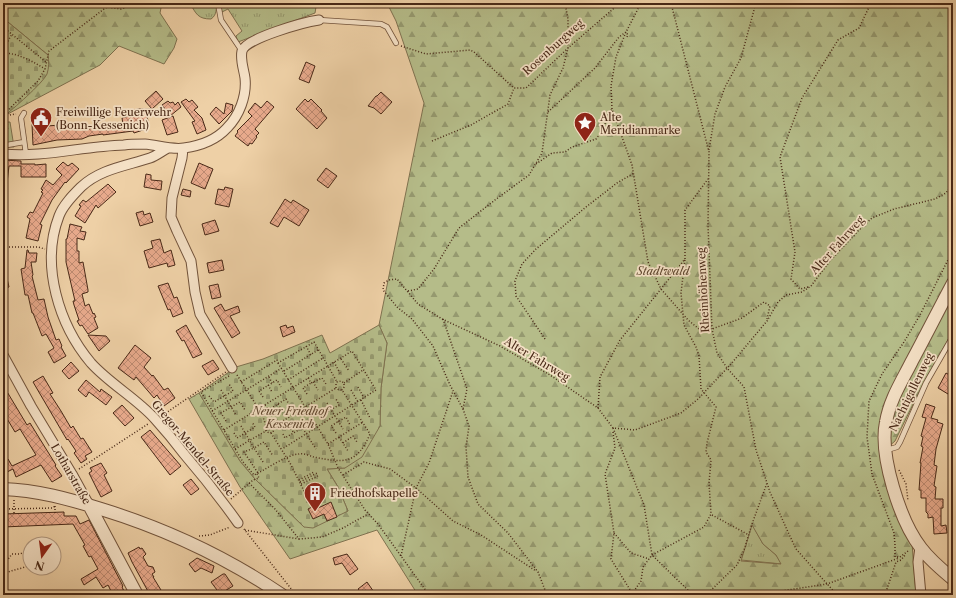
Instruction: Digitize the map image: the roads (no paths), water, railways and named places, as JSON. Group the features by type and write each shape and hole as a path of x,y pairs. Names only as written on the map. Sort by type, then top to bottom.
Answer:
{"street":[{"path":"3,154 26,154 144,144 168,148 183,148 213,140 234,120 241,104 245,91 242,51 245,47 252,42 303,23 319,20"},
{"name":"Gregor-Mendel-Straße","path":"168,148 151,157 114,167 97,176 82,186 68,201 59,216 51,250 56,296 62,314 74,339 91,363 106,377 141,404 156,419 225,504 238,523"},
{"path":"183,148 173,194 171,217 192,261 195,292 200,314 234,370"},
{"path":"953,283 895,394 886,422 885,451 896,496 901,510 918,544 934,562 953,579"},
{"name":"Lotharstraße","path":"3,356 72,474 137,595"},
{"path":"9,489 56,501 89,505 128,517 184,539 220,557 282,595"},
{"path":"107,539 110,524 115,520 128,517"},
{"path":"918,544 920,595"}],"lane":[{"path":"218,3 221,20 242,51"},
{"path":"319,20 381,24 387,27 396,44"},
{"path":"24,113 21,118 26,154"},
{"path":"7,145 24,142"},
{"name":"Nachtigallenweg","path":"885,451 897,447 900,442 926,383 953,337"}],"place":[{"name":"Freiwillige Feuerwehr (Bonn-Kessenich)","path":"41,138"},
{"name":"Alte Meridianmarke","path":"585,142"},
{"name":"Friedhofskapelle","path":"315,512"}],"park label":[{"name":"Stadtwald","path":"663,271"},
{"name":"Neuer Friedhof Kessenich","path":"290,417"}]}
